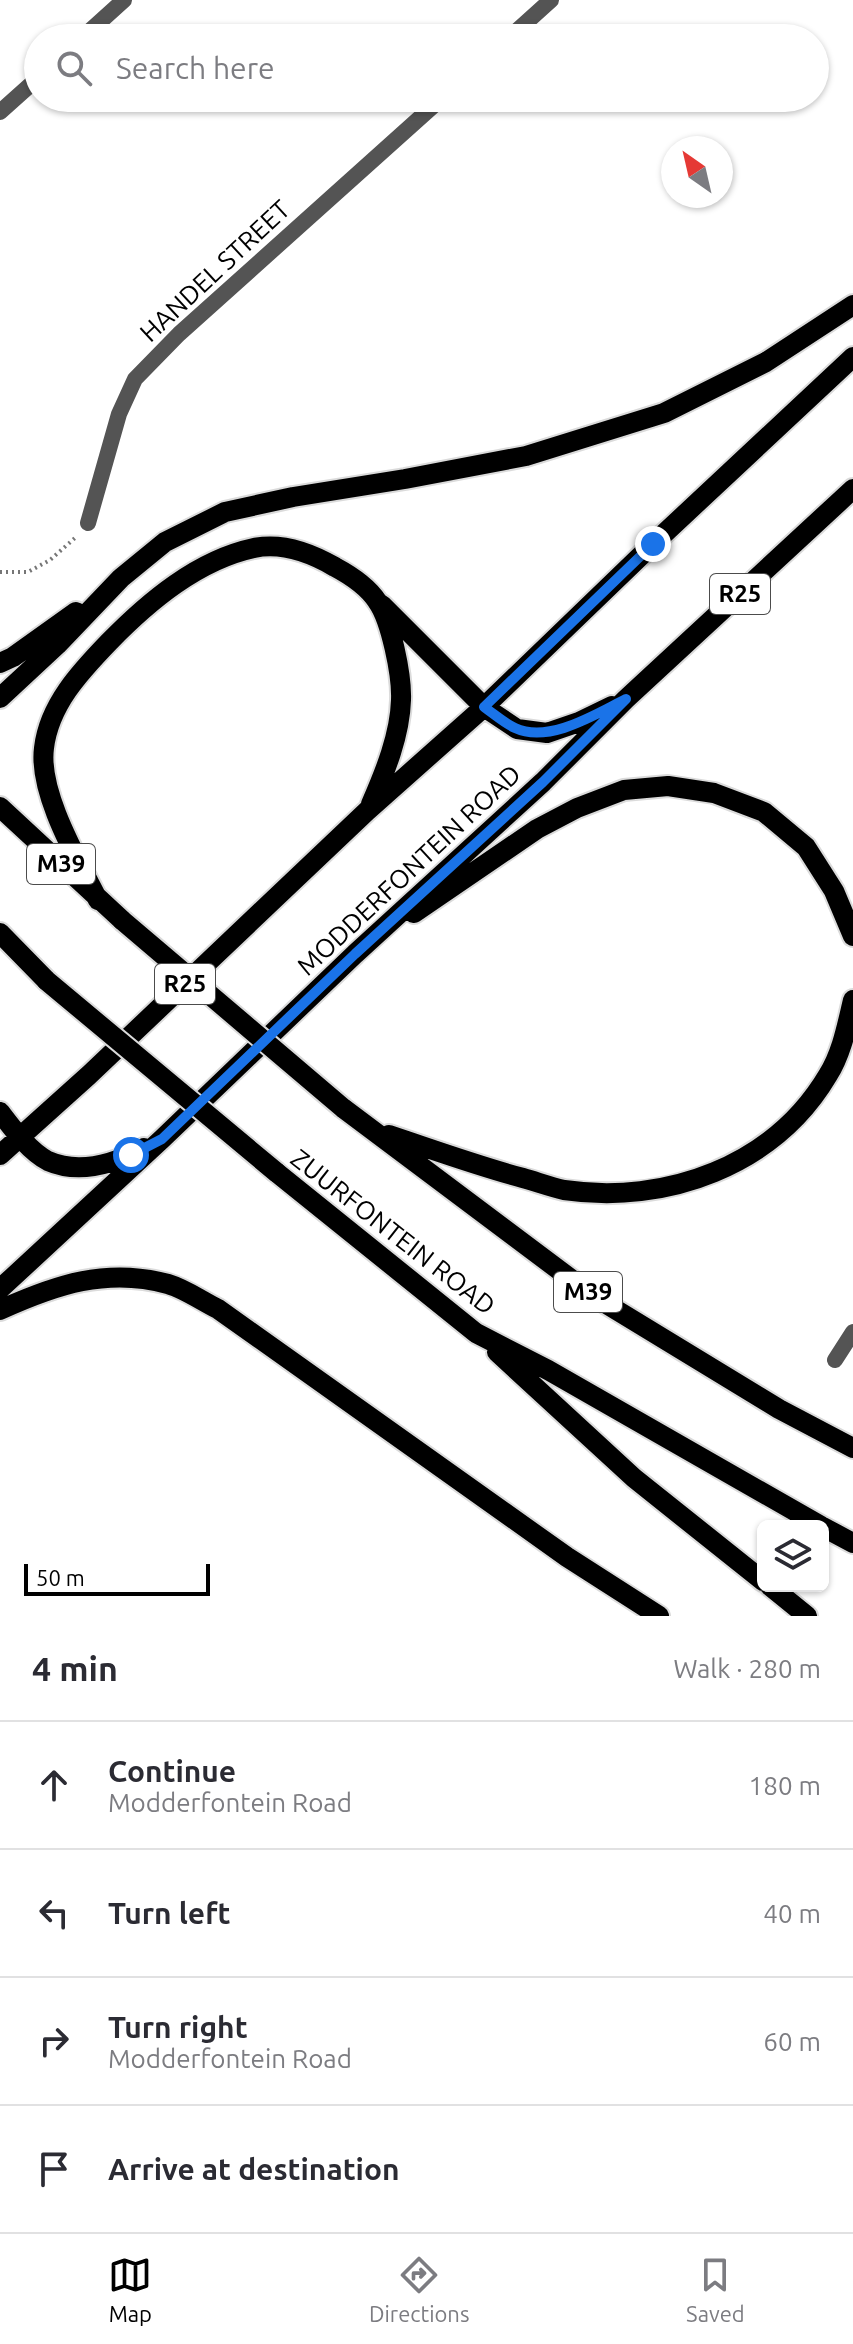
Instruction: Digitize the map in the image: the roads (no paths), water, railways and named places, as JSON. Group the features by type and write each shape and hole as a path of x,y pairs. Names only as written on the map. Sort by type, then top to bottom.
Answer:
{"main road":[{"path":"0,663 13,657 121,578 165,542 225,512 526,456 664,413 766,362 853,305"},
{"name":"R25","path":"0,1155 89,1075 367,811 484,707 853,357"},
{"name":"MODDERFONTEIN ROAD","path":"0,1289 853,489"},
{"path":"98,900 47,788 43,749 53,715 78,674 126,625 181,580 221,557 258,547 290,548 319,557 352,576 484,707 517,729 547,733 579,722 626,699"},
{"path":"0,698 57,645 121,578"},
{"path":"367,811 385,771 401,700 392,637 378,602"},
{"path":"355,954 537,829 577,808 624,790 668,786 714,793 764,812 806,847 834,891 853,936"},
{"name":"M39","path":"0,807 98,900 343,1108 595,1297 779,1409 853,1448"},
{"name":"ZUURFONTEIN ROAD","path":"0,933 47,981 476,1333 548,1370 810,1520"},
{"path":"374,1130 493,1170 564,1189 628,1193 681,1185 726,1169 761,1147 804,1109 830,1074 853,1000"},
{"path":"0,1112 20,1137 46,1160 73,1168 102,1165 162,1139"},
{"path":"0,1310 68,1283 127,1277 170,1285 218,1309 567,1557 659,1616"},
{"path":"476,1333 634,1478 757,1576"},
{"name":"ZUURFONTEIN ROAD","path":"829,1531 853,1543"},
{"path":"777,1592 807,1616"}],"street":[{"path":"97,24 124,0"},
{"path":"524,24 551,0"},
{"path":"0,112 24,91"},
{"name":"HANDEL STREET","path":"88,523 119,414 135,379 179,334 426,112"},
{"path":"835,1360 853,1332"}]}
